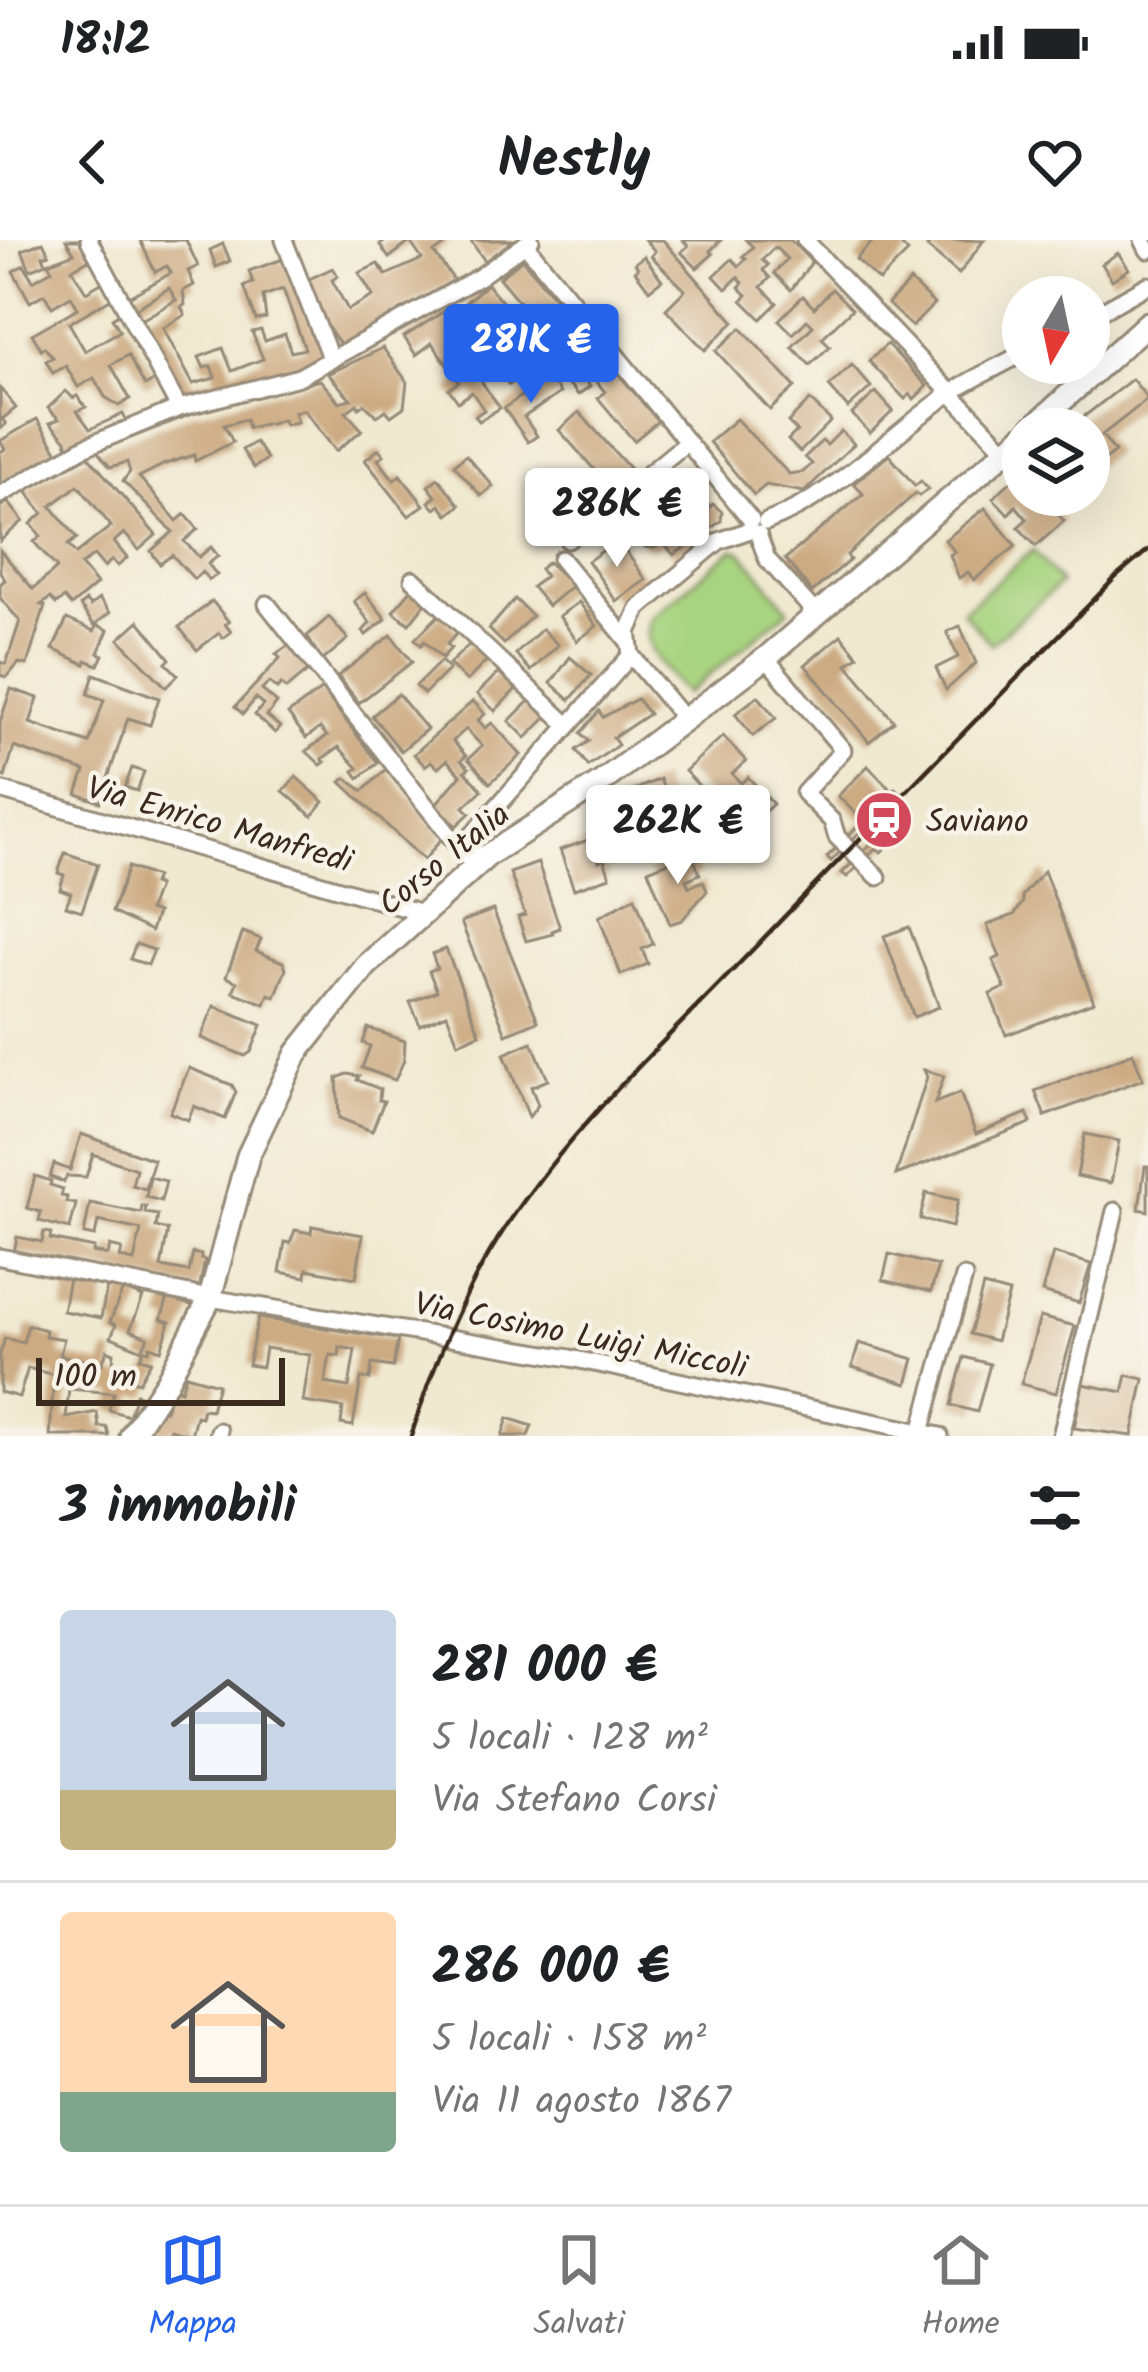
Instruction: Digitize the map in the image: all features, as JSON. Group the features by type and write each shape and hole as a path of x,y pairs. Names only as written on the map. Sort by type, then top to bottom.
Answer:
{"main road":[{"path":"1053,408 1148,323"},
{"name":"Corso Italia","path":"131,1436 167,1382 210,1298 248,1156 297,1053 366,966 481,861 603,781 766,658 1002,455"}],"street":[{"path":"89,240 179,409"},
{"path":"284,240 331,360"},
{"path":"805,240 952,392 1002,433"},
{"path":"1143,240 1148,250"},
{"path":"0,495 85,447 179,409 299,377 479,277 528,242 756,526 767,560 817,615"},
{"path":"1110,306 1143,288 1148,270"},
{"path":"481,861 468,847 473,834 630,648 633,616 647,601 719,541 798,510 952,392 1002,365"},
{"path":"568,539 686,443"},
{"path":"561,559 684,719"},
{"path":"412,579 568,725"},
{"path":"267,604 481,861"},
{"path":"766,658 843,750 804,793 832,821 837,837 878,877"},
{"name":"Via Enrico Manfredi","path":"0,790 422,913"},
{"path":"1061,1436 1115,1211"},
{"name":"Via Cosimo Luigi Miccoli","path":"0,1257 210,1298 570,1358 940,1436"},
{"path":"921,1432 964,1276"}],"green space":[{"path":"733,549 741,551 789,610 686,694 651,648 648,628 652,617"},
{"path":"1033,550 1061,583 991,644 962,611"}],"building":[{"path":"66,240 83,240 92,258 72,269 86,292 103,282 112,298 69,323 85,351 120,331 112,318 120,313 157,379 145,386 128,355 111,365 130,399 119,406 105,397 94,378 78,387 66,366 53,373 46,361 53,357 32,334 78,308 71,296 52,307 44,294 30,302 13,271 24,265 33,281 52,270 48,263 74,253"},
{"path":"140,240 186,240 198,266 188,271 194,285 183,291 185,315 163,328 193,384 215,378 211,366 204,368 199,357 223,348 232,371 263,359 252,332 261,330 265,341 285,334 291,352 305,349 283,289 263,296 266,318 256,320 244,286 253,283 249,271 283,259 284,265 290,263 325,360 182,402 138,322 176,300 169,288 134,310 127,298 171,273 167,266 155,272"},
{"path":"387,240 452,240 434,253 454,280 341,345 320,317 305,281 333,268 338,276 332,280 348,310 373,296 359,273 378,264 386,275 422,259 410,242 389,258 380,245"},
{"path":"470,240 514,240 485,261"},
{"path":"645,240 663,240 734,322 705,350 666,309 685,290 651,256 655,251"},
{"path":"683,240 721,240 697,268 681,252 688,246"},
{"path":"746,240 790,240 812,262 791,290 774,273 787,259 775,247 762,260 770,278 761,287 777,303 761,319 742,300 747,295 738,277 726,289 714,276 732,259 739,266 746,259 743,256 753,247"},
{"path":"874,240 896,240 908,252 879,281 856,259"},
{"path":"932,240 984,240 959,274 927,247"},
{"path":"43,242 49,254 43,256 46,263 30,270 22,250"},
{"path":"223,244 230,261 216,267 210,250"},
{"path":"1118,253 1129,269 1112,280 1102,264"},
{"path":"644,256 662,280 649,290 635,271 635,263"},
{"path":"522,259 658,421 634,441 598,398 605,392 559,333 552,339 565,354 563,361 546,373 533,356 528,361 520,351 509,364 526,382 519,387 514,381 509,385 478,339 496,322 482,305 474,312 466,302 487,284 529,333 544,320 532,307 527,311 499,278"},
{"path":"910,281 934,304 912,327 888,304"},
{"path":"832,289 852,309 822,338 830,346 810,365 792,347 813,326 807,320 793,334 779,320 803,296 814,308"},
{"path":"452,306 461,318 451,324 489,376 481,381 500,408 479,421 475,416 484,410 472,392 458,402 449,389 459,382 432,343 416,355 404,337"},
{"path":"741,328 795,387 770,410 716,351"},
{"path":"887,344 927,386 914,399 910,394 905,399 869,361"},
{"path":"383,348 407,382 404,407 391,416 386,410 377,416 364,404 359,408 357,404 346,412 362,430 336,451 304,410 294,412 297,422 285,425 283,420 248,428 246,419 224,425 233,442 195,461 194,455 139,477 177,521 185,514 198,529 184,541 199,557 211,547 218,556 208,564 217,575 209,580 202,572 194,579 172,555 160,564 151,551 173,532 123,481 130,472 127,462 110,467 97,451 189,415 320,380 339,402 351,399 328,374"},
{"path":"852,365 871,387 848,408 829,386"},
{"path":"580,374 590,386 578,395 568,383"},
{"path":"549,377 560,393 524,417 537,436 528,442 504,408"},
{"path":"1132,379 1148,399 1110,429 1110,408 1095,408"},
{"path":"0,388 16,408 2,419 6,424 0,429"},
{"path":"66,391 86,407 77,411 90,429 123,414 128,424 69,451 66,440 50,423 59,419 48,408"},
{"path":"876,392 893,411 870,433 852,414"},
{"path":"810,400 831,421 800,452 788,440 797,431 788,422"},
{"path":"579,412 629,468 609,486 559,430"},
{"path":"37,419 60,456 0,485 0,452 5,449 0,441"},
{"path":"736,419 789,474 803,472 812,464 805,457 841,431 854,444 804,492 766,485 754,495 709,442"},
{"path":"255,442 267,459 254,468 242,450"},
{"path":"379,449 384,455 378,459 394,480 400,475 424,505 409,516 365,460"},
{"path":"466,455 493,486 481,496 454,465"},
{"path":"889,455 915,486 921,481 928,489 919,496 916,493 812,592 785,559 863,494 854,483"},
{"path":"88,456 156,535 139,550 124,533 114,542 127,558 118,566 112,560 104,567 94,555 81,565 97,584 71,606 64,598 56,604 50,598 41,605 45,606 27,665 19,663 7,677 0,675 0,662 6,664 20,621 0,598 0,584 5,580 0,572 0,550 33,589 57,568 34,542 41,536 31,524 43,513 25,490","holes":["78,485 111,526 76,554 68,545 77,538 51,506"]},
{"path":"438,478 460,505 448,515 440,505 435,509 429,502 436,496 428,486"},
{"path":"687,479 710,507 713,504 722,512 721,521 674,555 663,543 645,547 640,540 648,527 639,512"},
{"path":"8,502 23,521 0,541 0,507"},
{"path":"985,508 1016,546 974,580 968,572 959,578 950,555 955,552 945,540"},
{"path":"1024,516 1060,516 1064,521 1036,546 1018,527 1027,519"},
{"path":"618,540 646,580 616,601 588,561"},
{"path":"548,562 573,585 548,606 532,587 545,576 540,569"},
{"path":"412,589 427,601 409,624 393,611"},
{"path":"365,593 386,619 366,635 363,631 370,623 354,601"},
{"path":"99,599 110,613 94,625 80,606"},
{"path":"515,599 532,616 504,644 489,629"},
{"path":"212,601 231,632 223,638 219,633 197,650 179,627"},
{"path":"579,602 597,626 577,641 559,616"},
{"path":"440,614 458,632 442,658 415,639"},
{"path":"329,617 348,639 322,661 307,636"},
{"path":"67,619 94,631 97,625 108,630 98,665 53,649"},
{"path":"139,621 178,675 166,687 119,639"},
{"path":"960,626 976,663 946,690 936,668 958,657 947,632"},
{"path":"542,629 558,645 531,671 516,654"},
{"path":"391,635 412,662 359,703 338,676"},
{"path":"841,635 858,656 847,664 894,721 869,742 805,665"},
{"path":"471,643 488,659 467,681 449,664"},
{"path":"289,645 309,670 286,689 269,682 262,690 277,703 267,716 280,727 275,733 255,715 263,705 256,698 243,714 235,707 280,658 276,654"},
{"path":"570,657 591,675 570,700 551,683"},
{"path":"441,661 449,669 424,694 416,686"},
{"path":"499,672 516,689 495,711 477,694"},
{"path":"94,674 159,698 150,725 128,718 100,802 77,794 85,771 14,747 5,777 0,775 0,722 11,689 38,698 30,723 89,743 104,700 88,694"},
{"path":"322,689 378,763 359,778 354,771 358,768 339,747 321,765 306,751 327,736 320,728 306,738 288,714"},
{"path":"398,694 427,729 401,751 372,716"},
{"path":"758,696 776,718 753,736 735,714"},
{"path":"531,699 548,716 526,738 509,721"},
{"path":"637,699 649,714 613,738 618,745 588,766 576,750 589,741 581,733 599,711 603,717"},
{"path":"473,701 485,714 478,720 485,728 492,723 521,755 490,783 468,759 482,746 466,729 453,741 466,756 461,760 469,768 465,771 482,790 464,807 470,813 456,826 436,804 461,775 447,760 438,768 431,761 425,766 414,754"},
{"path":"723,736 746,761 732,774 741,783 748,777 773,804 749,826 728,805 722,810 685,771"},
{"path":"868,766 892,791 899,792 831,861 827,857 863,821 838,796"},
{"path":"132,768 144,772 137,791 125,787"},
{"path":"386,769 443,837 424,860 341,782 346,778 363,791"},
{"path":"296,777 324,802 312,816 283,791"},
{"path":"660,779 681,831 637,850 615,798"},
{"path":"911,804 915,808 886,839 890,843 881,852 876,848 847,877 842,873"},
{"path":"591,839 610,877 574,889 560,850"},
{"path":"65,853 98,864 82,911 66,906 71,893 60,889 64,875 58,873"},
{"path":"691,853 700,874 686,880 689,887 703,881 707,891 682,920 670,924 648,870"},
{"path":"538,863 560,928 526,941 518,917 525,915 510,873"},
{"path":"128,867 156,877 153,884 158,886 149,910 157,913 151,931 112,912"},
{"path":"1044,871 1094,1002 1006,1035 990,994 1005,988 993,960 1000,957 987,925 1014,915 1022,896"},
{"path":"635,897 653,944 642,949 648,964 621,975 599,917"},
{"path":"493,910 538,1021 506,1034 461,922"},
{"path":"909,927 939,1007 914,1017 884,936"},
{"path":"243,932 261,939 256,951 283,962 286,969 275,997 269,994 265,1004 233,992 237,982 226,977"},
{"path":"136,944 154,950 148,965 130,959"},
{"path":"446,949 480,1034 458,1043 447,1014 420,1025 410,1002 437,991 429,971 437,968 432,954"},
{"path":"214,1006 262,1025 251,1052 245,1056 201,1038"},
{"path":"368,1028 405,1041 404,1060 395,1080 362,1068 370,1046 363,1043"},
{"path":"532,1042 548,1080 531,1087 538,1105 529,1117 504,1054"},
{"path":"1133,1053 1143,1079 1045,1116 1035,1091"},
{"path":"189,1068 232,1085 236,1092 225,1119 194,1106 188,1120 170,1113"},
{"path":"924,1070 944,1076 935,1103 960,1093 976,1134 1027,1113 1031,1123 896,1175 927,1077"},
{"path":"347,1074 380,1089 379,1100 384,1101 372,1131 339,1118 337,1078"},
{"path":"81,1134 154,1160 145,1189 132,1185 136,1169 93,1154 86,1177 67,1176 64,1182 50,1177 54,1164 70,1170"},
{"path":"1085,1134 1119,1141 1111,1183 1077,1176"},
{"path":"1148,1166 1148,1211 1139,1209"},
{"path":"35,1176 63,1189 66,1202 76,1204 70,1229 39,1221 41,1212 27,1208"},
{"path":"150,1177 166,1181 161,1201 146,1197"},
{"path":"926,1193 958,1200 952,1227 920,1219"},
{"path":"90,1203 141,1213 146,1206 145,1213 158,1215 156,1227 168,1230 161,1267 189,1272 193,1253 201,1255 205,1260 199,1290 14,1252 17,1237 42,1242 44,1232 51,1233 50,1239 94,1248 93,1252 108,1255 110,1246 122,1249 120,1258 134,1261 141,1230 98,1221 95,1236 84,1234"},
{"path":"312,1226 363,1235 356,1278 307,1269 306,1277 280,1272 285,1242 290,1243 295,1230 311,1233"},
{"path":"1053,1253 1091,1264 1079,1303 1042,1292"},
{"path":"889,1254 938,1266 931,1292 883,1280"},
{"path":"69,1278 107,1286 101,1318 63,1311"},
{"path":"983,1286 1009,1293 996,1341 970,1334"},
{"path":"123,1289 143,1297 130,1330 148,1337 142,1350 111,1337 116,1325 110,1322"},
{"path":"168,1298 194,1306 178,1345 146,1397 136,1394 129,1416 109,1410 114,1393 69,1389 66,1418 97,1412 99,1427 107,1427 109,1436 50,1436 54,1375 28,1368 19,1397 0,1392 5,1338 23,1343 28,1325 46,1330 45,1336 64,1339 60,1355 102,1364 107,1350 114,1353 112,1374 139,1382 151,1361 140,1358 144,1350 149,1351 150,1346 161,1350 170,1322 161,1319"},
{"path":"1040,1317 1075,1326 1056,1393 1021,1384"},
{"path":"258,1318 398,1339 393,1367 372,1364 370,1379 361,1378 353,1426 341,1424 343,1408 303,1402 310,1355 265,1348 262,1367 248,1365","holes":["340,1347 355,1350 349,1387 325,1383 330,1355 339,1356"]},
{"path":"859,1343 914,1359 907,1384 852,1367"},
{"path":"964,1357 990,1364 977,1412 951,1405"},
{"path":"186,1375 218,1384 211,1410 203,1409 201,1417 196,1416 191,1435 170,1429 168,1436 144,1436 159,1409 165,1410 173,1387 181,1390"},
{"path":"1127,1375 1144,1379 1132,1436 1074,1428 1083,1384 1123,1392"},
{"path":"508,1418 532,1426 528,1436 502,1436"}],"railway":[{"path":"411,1436 466,1296 548,1168 651,1053 1116,577 1148,550"}],"place":[{"name":"Saviano","path":"884,820"}]}
